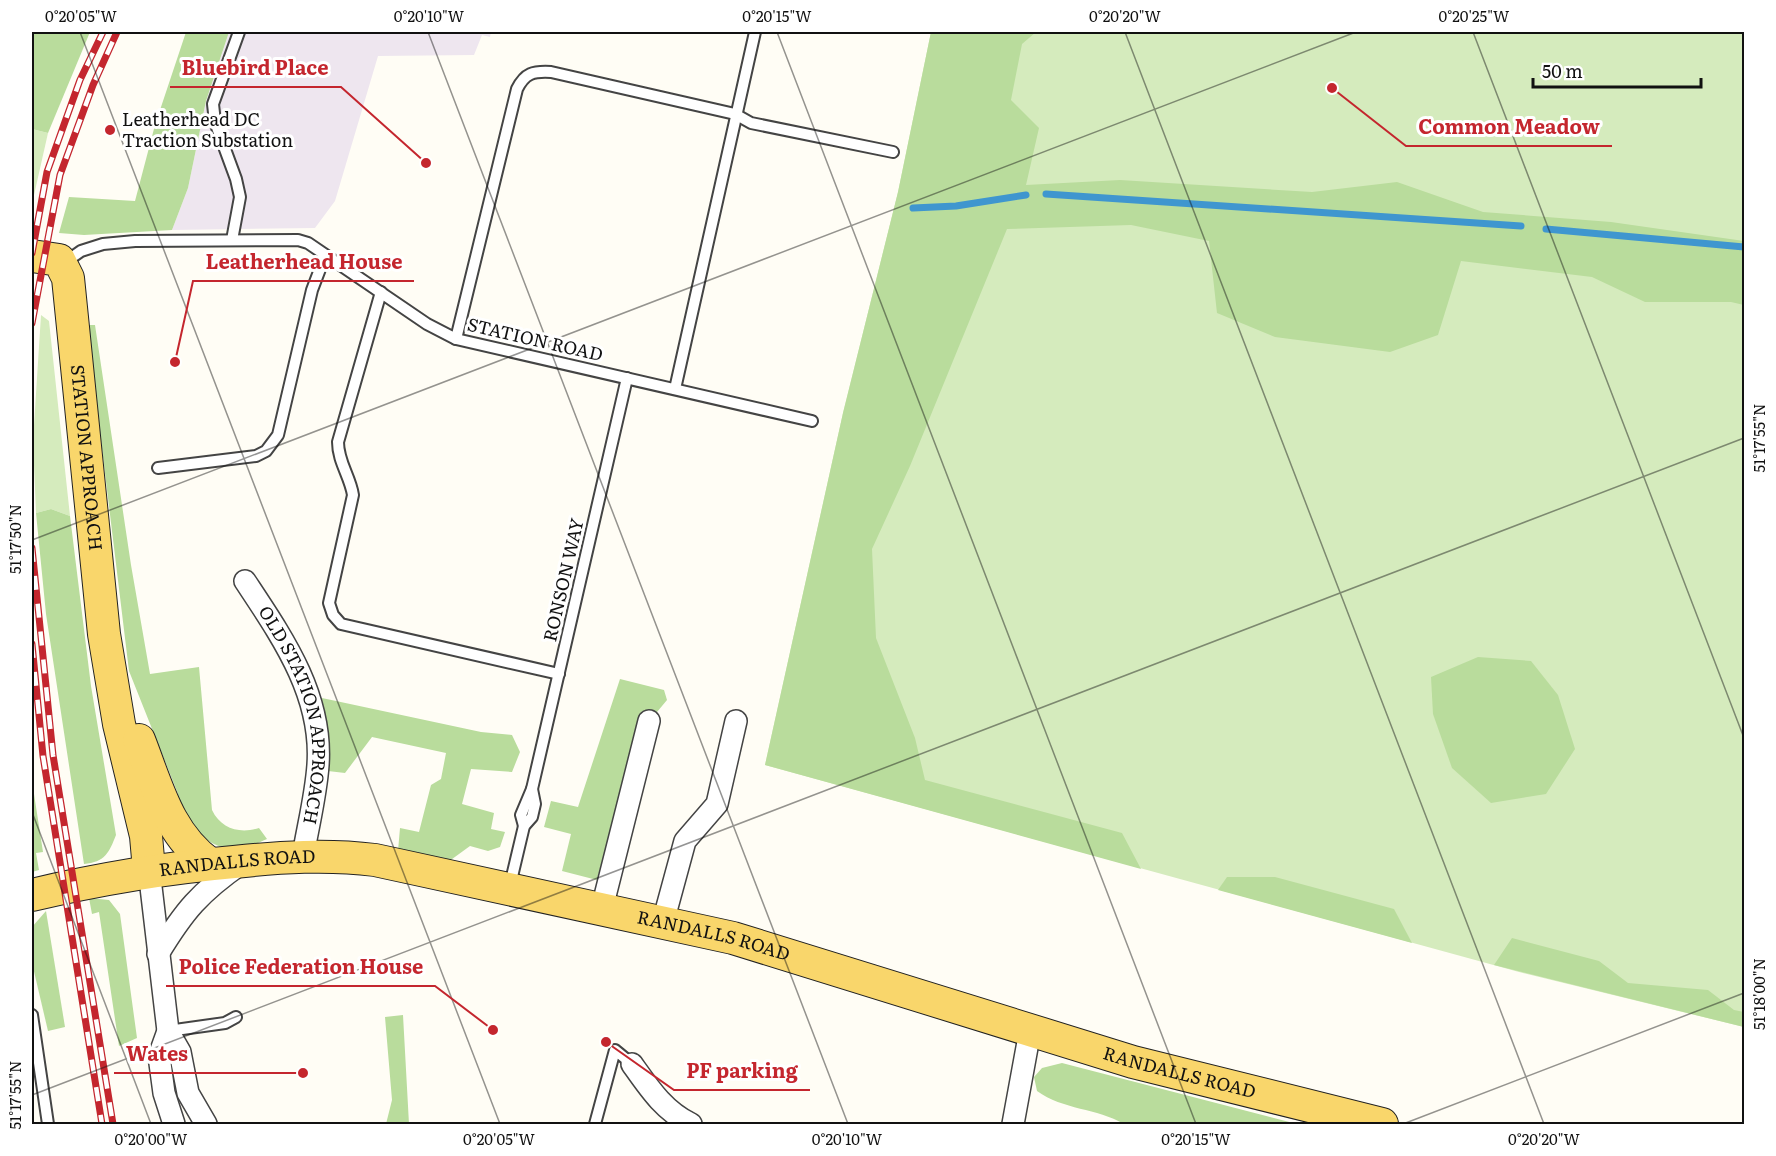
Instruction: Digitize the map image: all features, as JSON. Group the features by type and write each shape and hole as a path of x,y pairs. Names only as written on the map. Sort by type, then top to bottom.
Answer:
{"main road":[{"path":"32,256 52,257 63,264"},
{"name":"STATION APPROACH","path":"63,264 68,278 104,634 112,685 146,836 149,870"},
{"name":"STATION APPROACH","path":"112,685 133,722 169,819 188,846 210,864"},
{"name":"RANDALLS ROAD","path":"32,895 149,870 303,856 341,856 375,860 509,887 734,938 1030,1031 1203,1081 1382,1125"}],"street":[{"name":"OLD STATION APPROACH","path":"245,581 288,646 305,682 315,721 318,765 303,856"},
{"path":"602,908 649,720"},
{"path":"663,922 685,841 717,804 736,721"},
{"path":"158,954 177,923 198,896 246,861"},
{"path":"149,870 168,1031 180,1052 188,1093 206,1125"},
{"path":"168,1031 159,1056 164,1093 174,1125"},
{"path":"1013,1125 1030,1031"},
{"path":"632,1064 656,1098 676,1117 691,1125"}],"lane":[{"path":"232,240 240,197 236,179 215,122 213,104 238,32"},
{"path":"675,389 755,32"},
{"path":"456,339 517,89 523,77 535,71 551,72 735,114 751,123 893,152"},
{"name":"STATION ROAD","path":"63,264 81,251 103,244 135,241 298,240 427,324 456,339 812,421"},
{"path":"158,468 256,456 273,445 278,435 312,290 325,256"},
{"path":"381,292 338,442 341,463 351,483 353,495 330,603 333,615 341,624 560,674"},
{"name":"RONSON WAY","path":"509,887 524,826 520,815 532,789 627,378"},
{"path":"32,1015 48,1125"},
{"path":"168,1031 225,1023 236,1017"},
{"path":"595,1125 615,1050 632,1064"}],"shaded area":[{"path":"229,32 491,32 490,37 482,35 474,55 378,56 335,201 315,228 172,230 188,188 206,101"}],"green space":[{"path":"32,32 90,32 48,133 32,129"},
{"path":"186,32 229,32 206,101 188,188 172,230 84,235 59,233 69,197 135,201 155,125"},
{"path":"931,32 1744,32 1744,1027 1519,972 765,765 843,413 898,192"},
{"path":"931,32 1036,32 1022,44 1011,100 1039,128 1026,185 1120,180 1312,192 1397,182 1483,212 1611,222 1744,241 1744,305 1731,302 1645,302 1592,277 1461,261 1438,335 1390,352 1275,337 1217,313 1209,241 1131,225 1007,229 910,466 872,549 876,638 915,738 925,780 1122,833 1141,869 765,765 843,413 898,192"},
{"path":"32,129 48,133 32,204"},
{"path":"41,315 49,321 70,516 51,509 36,513 33,441"},
{"path":"87,325 95,325 131,565 150,674 199,667 212,810 220,822 226,826 238,830 259,828 267,839 246,848 229,848 210,842 188,823 175,806 178,794 129,671"},
{"path":"51,509 70,516 91,686 116,835 102,859 84,864 46,614 36,513"},
{"path":"1478,657 1531,661 1558,695 1575,749 1546,794 1491,803 1452,768 1433,714 1431,677"},
{"path":"620,679 664,690 667,700 657,712 642,711 597,880 562,871 571,834 544,827 551,801 578,807"},
{"path":"322,698 481,732 512,735 520,752 512,772 471,769 462,804 494,813 491,829 505,832 500,847 488,851 470,846 448,862 398,851 400,828 419,832 431,785 441,779 446,753 372,737 345,773 328,771"},
{"path":"32,781 43,852 36,853 39,870 32,872"},
{"path":"1227,877 1275,877 1394,909 1412,943 1218,890"},
{"path":"89,898 109,900 120,914 137,1038 119,1046 99,912 92,914"},
{"path":"46,911 65,1027 48,1031 32,963 32,927"},
{"path":"1512,938 1599,961 1628,983 1708,990 1734,1010 1744,1012 1744,1027 1494,965"},
{"path":"403,1015 409,1124 386,1124 392,1100 385,1017"},
{"path":"1062,1063 1297,1124 1124,1124 1103,1115 1058,1102 1037,1091 1034,1077 1042,1068"}],"waterway":[{"path":"1046,194 1521,226"},
{"path":"913,208 956,206 1026,195"},
{"path":"1546,229 1744,247"}],"railway":[{"path":"32,253 47,172 80,80 103,32"},
{"path":"32,323 60,175 93,85 117,32"},
{"path":"32,548 53,755 113,1124"},
{"path":"32,644 43,756 102,1124"}],"place":[{"name":"Common Meadow","path":"1332,88"},
{"name":"Leatherhead DC Traction Substation","path":"110,130"},
{"name":"Bluebird Place","path":"426,163"},
{"name":"Leatherhead House","path":"175,362"},
{"name":"Police Federation House","path":"493,1030"},
{"name":"PF parking","path":"606,1042"},
{"name":"Wates","path":"303,1073"}]}
